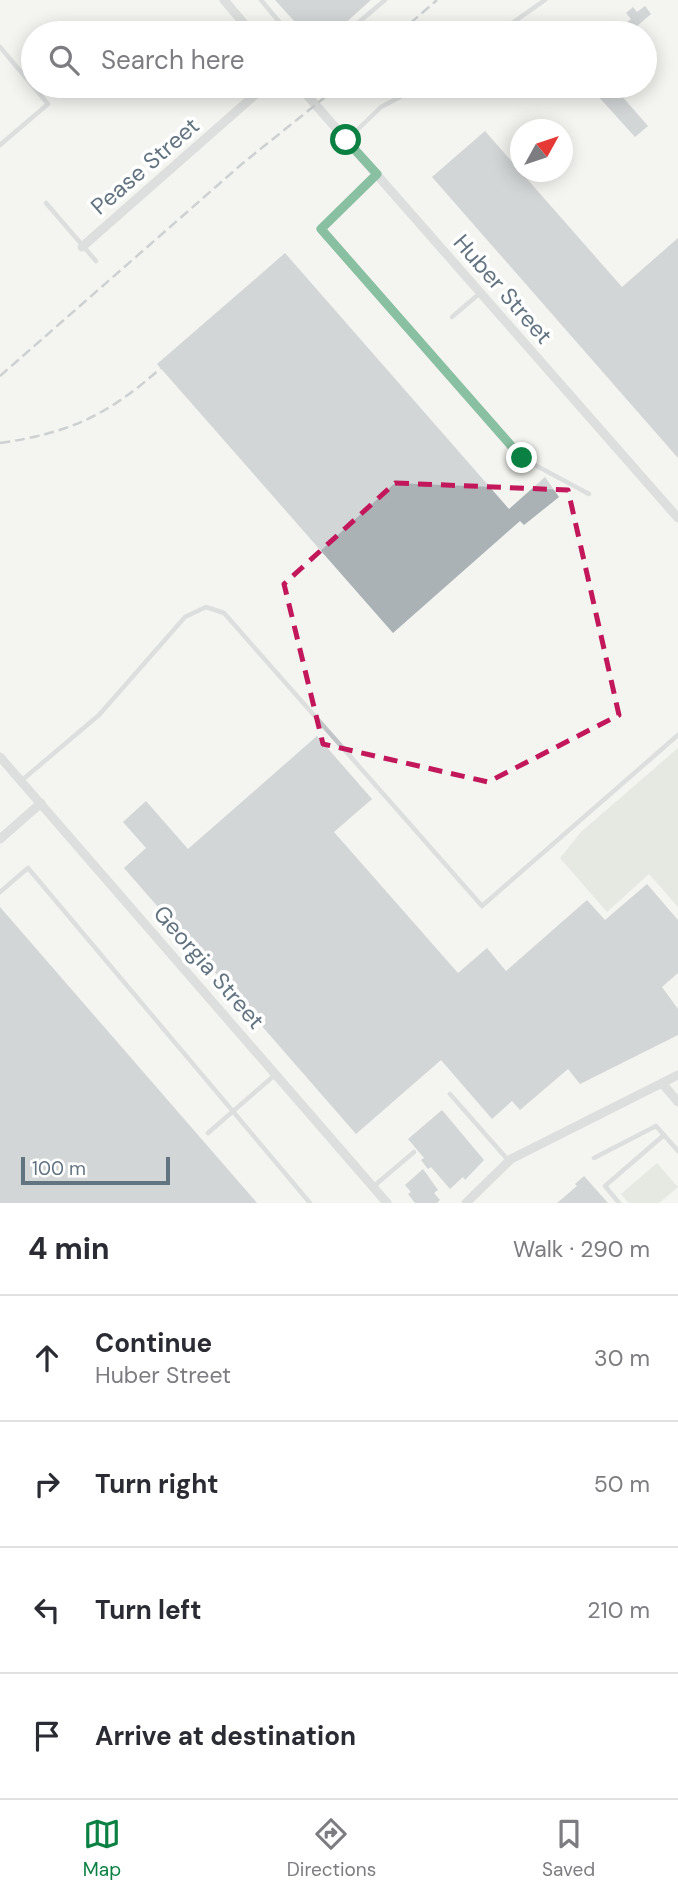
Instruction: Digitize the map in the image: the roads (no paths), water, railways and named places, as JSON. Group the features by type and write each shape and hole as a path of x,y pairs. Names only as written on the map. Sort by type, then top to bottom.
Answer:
{"street":[{"path":"223,0 241,21"},
{"name":"Pease Street","path":"82,247 251,98"},
{"name":"Huber Street","path":"309,98 678,518"},
{"name":"Georgia Street","path":"0,757 387,1203"},
{"path":"0,839 41,803"},
{"path":"466,1203 509,1160 678,1075"},
{"path":"662,1083 678,1102"}],"lane":[{"path":"261,0 278,21"},
{"path":"360,21 385,0"},
{"path":"515,21 545,0"},
{"path":"0,47 21,72"},
{"path":"0,145 48,104 43,98"},
{"path":"346,140 382,107 399,98"},
{"path":"377,174 321,229 522,458 590,494"},
{"path":"46,203 96,261"},
{"path":"452,317 480,292"},
{"path":"21,781 99,715 185,617 206,607 224,613 482,905 678,735"},
{"path":"0,892 28,868 310,1203"},
{"path":"208,1133 276,1074"},
{"path":"450,1094 509,1160"},
{"path":"594,1158 656,1126 678,1151"},
{"path":"619,1203 605,1186 664,1135"},
{"path":"374,1186 414,1152"}],"railway":[{"path":"413,21 437,0"},
{"path":"0,376 243,163 324,98"},
{"path":"0,443 47,434 87,419 123,398 161,368"}]}
